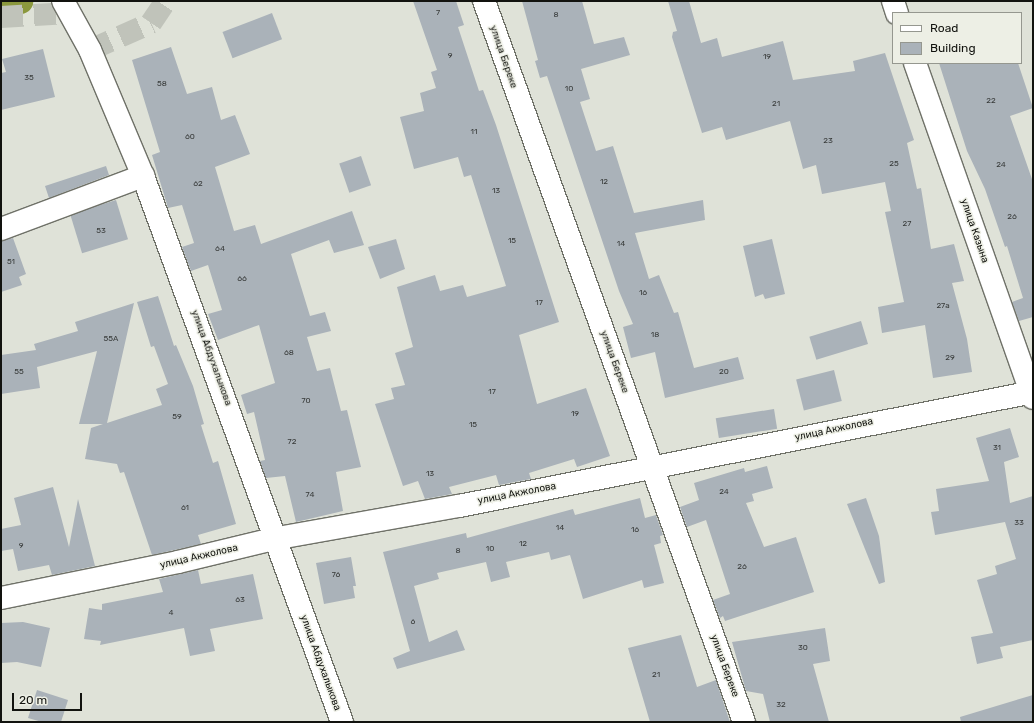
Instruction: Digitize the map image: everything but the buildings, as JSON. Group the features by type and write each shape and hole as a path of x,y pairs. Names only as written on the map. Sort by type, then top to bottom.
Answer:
{"street":[{"name":"улица Береке","path":"484,1 744,722"},
{"path":"893,1 897,12"},
{"name":"улица Абдухалыкова","path":"66,7 90,50 143,176 227,401 273,539 342,722"},
{"name":"улица Казына","path":"915,64 1032,394"},
{"path":"1,229 143,176"},
{"name":"улица Акжолова","path":"1,598 178,562 273,539 1032,394"}],"waterway":[{"path":"1,6 20,1"}],"tunnel":[{"path":"90,50 151,23 166,1"},
{"path":"1,17 69,13"}]}
